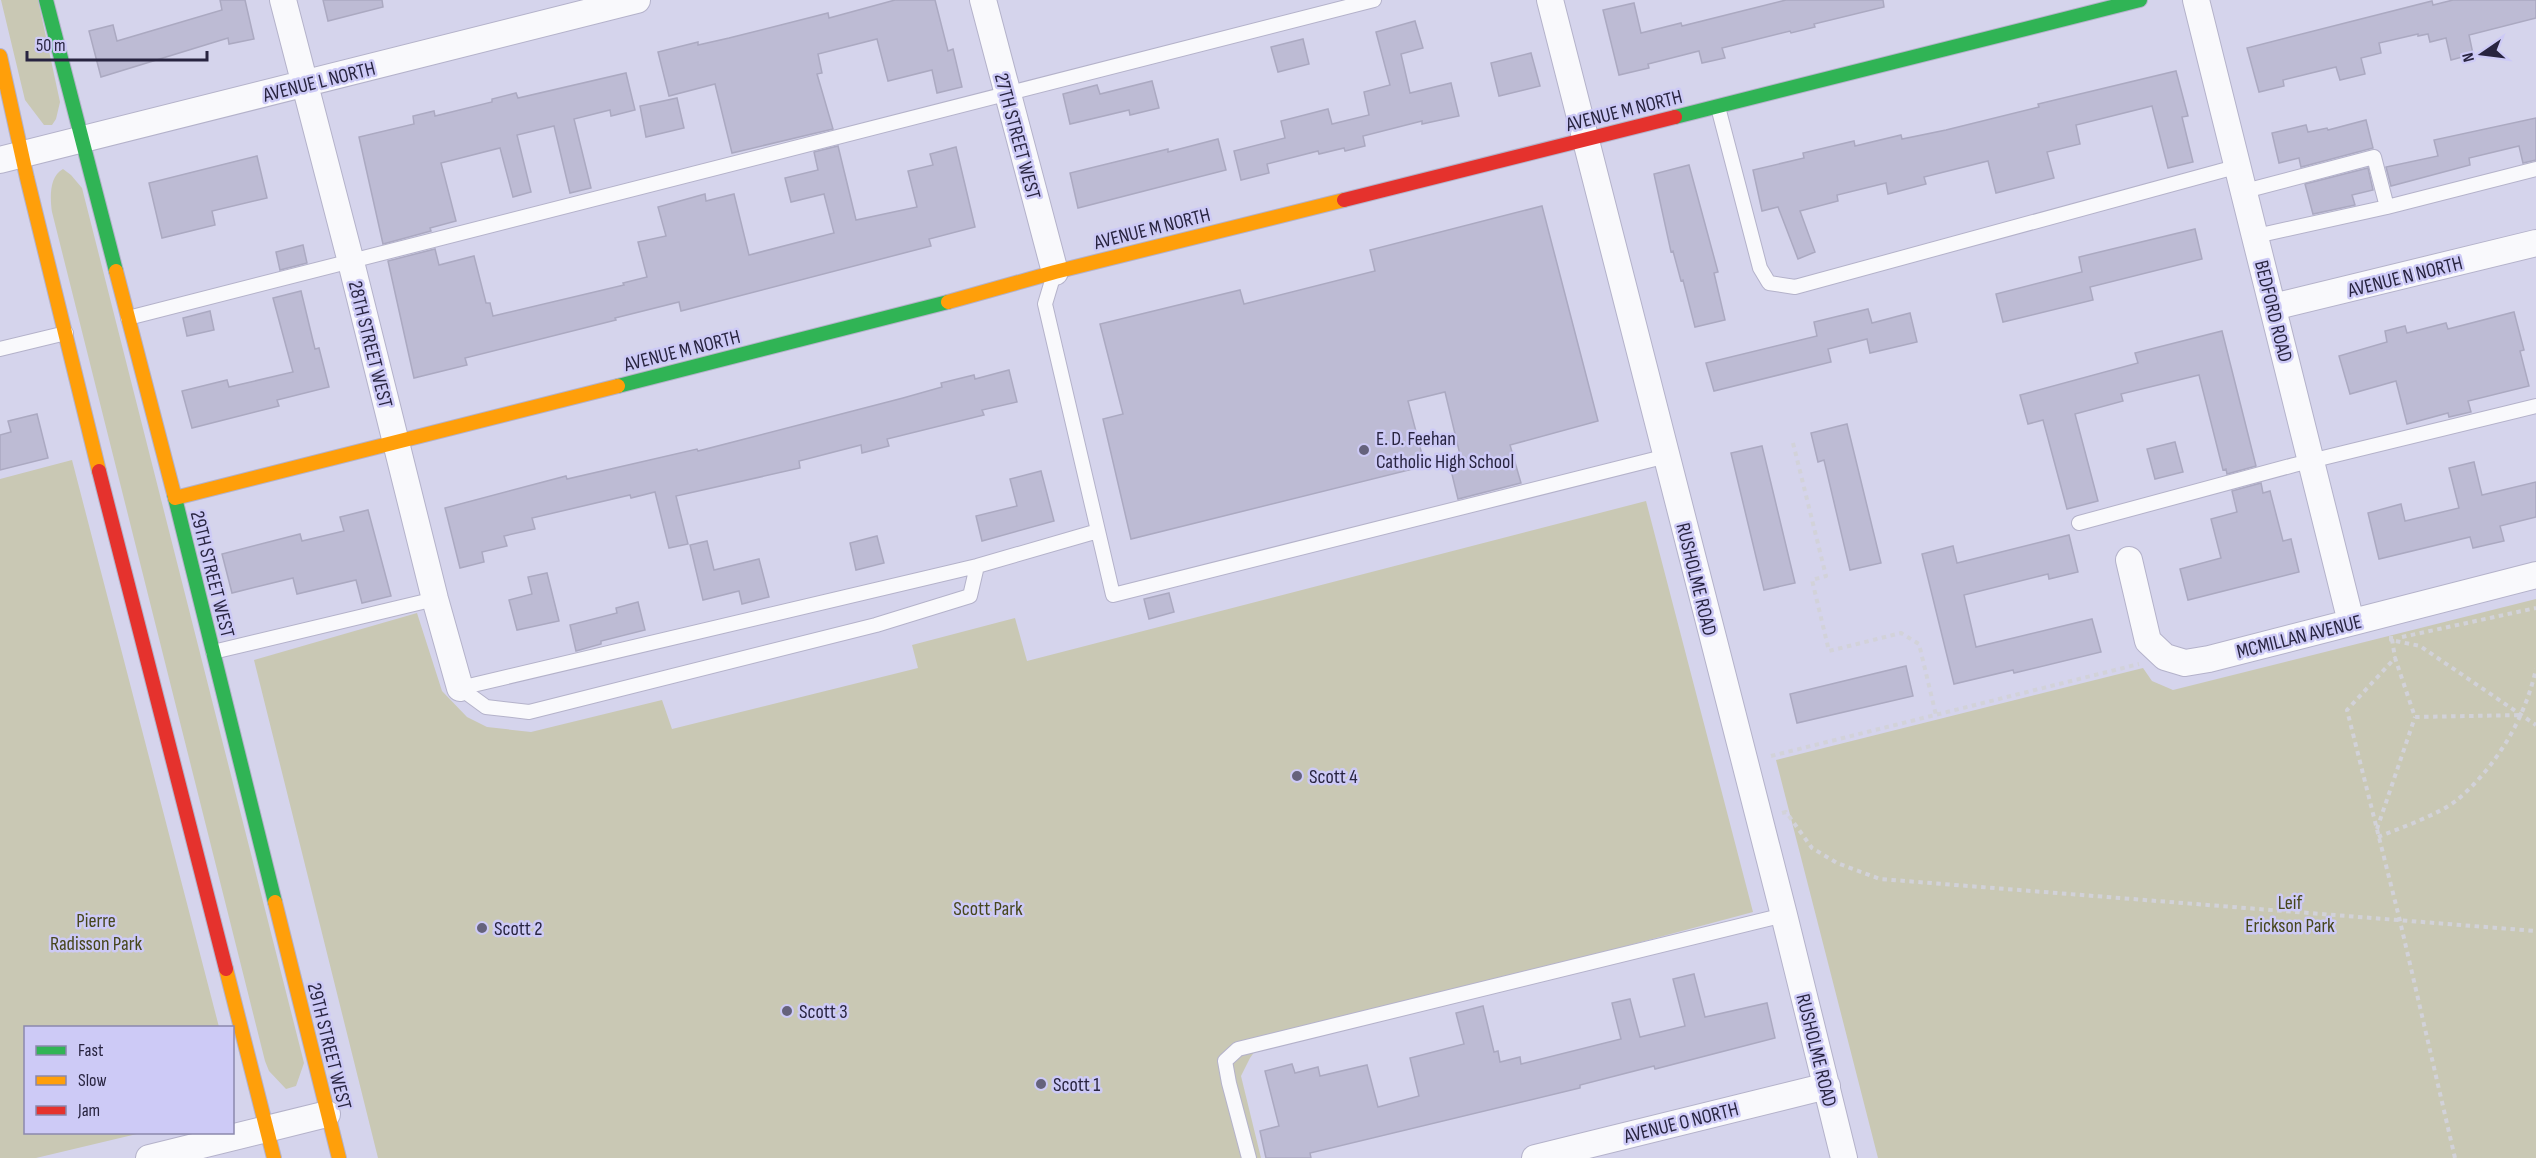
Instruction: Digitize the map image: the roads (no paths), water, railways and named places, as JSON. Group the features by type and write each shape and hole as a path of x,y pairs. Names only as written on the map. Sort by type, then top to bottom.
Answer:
{"street":[{"name":"29TH STREET WEST","path":"46,0 175,498 339,1158"},
{"name":"28TH STREET WEST","path":"283,0 435,599 460,688"},
{"name":"AVENUE L NORTH","path":"11,157 637,0"},
{"name":"27TH STREET WEST","path":"983,0 1055,272"},
{"name":"RUSHOLME ROAD","path":"1550,0 1844,1158"},
{"name":"AVENUE M NORTH","path":"175,498 917,311 1055,272 2140,0"},
{"name":"BEDFORD ROAD","path":"2196,0 2351,622"},
{"path":"0,56 11,157 66,333 274,1158"},
{"name":"AVENUE N NORTH","path":"2273,307 2536,243"},
{"name":"MCMILLAN AVENUE","path":"2128,560 2148,641 2166,657 2185,663 2209,659 2536,575"},
{"name":"AVENUE O NORTH","path":"1535,1158 1827,1086"},
{"path":"149,1158 327,1114"}],"lane":[{"path":"128,318 1006,92 1374,0"},
{"path":"1718,107 1760,268 1769,283 1796,287 2239,166"},
{"path":"2245,191 2374,157 2387,207"},
{"path":"2256,236 2387,207 2536,169"},
{"path":"1055,272 1045,304 1113,595 1667,456"},
{"path":"0,349 66,333"},
{"path":"2079,523 2311,461 2536,406"},
{"path":"460,688 977,566 1098,531"},
{"path":"460,688 486,707 529,712 876,626 970,596 977,566"},
{"path":"213,652 435,599"},
{"path":"1249,1158 1225,1061 1238,1049 1784,915"}],"place":[{"name":"E. D. Feehan Catholic High School","path":"1364,450"},
{"name":"Scott 4","path":"1297,776"},
{"name":"Scott 2","path":"482,928"},
{"name":"Scott 3","path":"787,1011"},
{"name":"Scott 1","path":"1041,1084"}],"park label":[{"name":"Scott Park","path":"988,908"},
{"name":"Leif Erickson Park","path":"2290,914"},
{"name":"Pierre Radisson Park","path":"96,932"}]}
